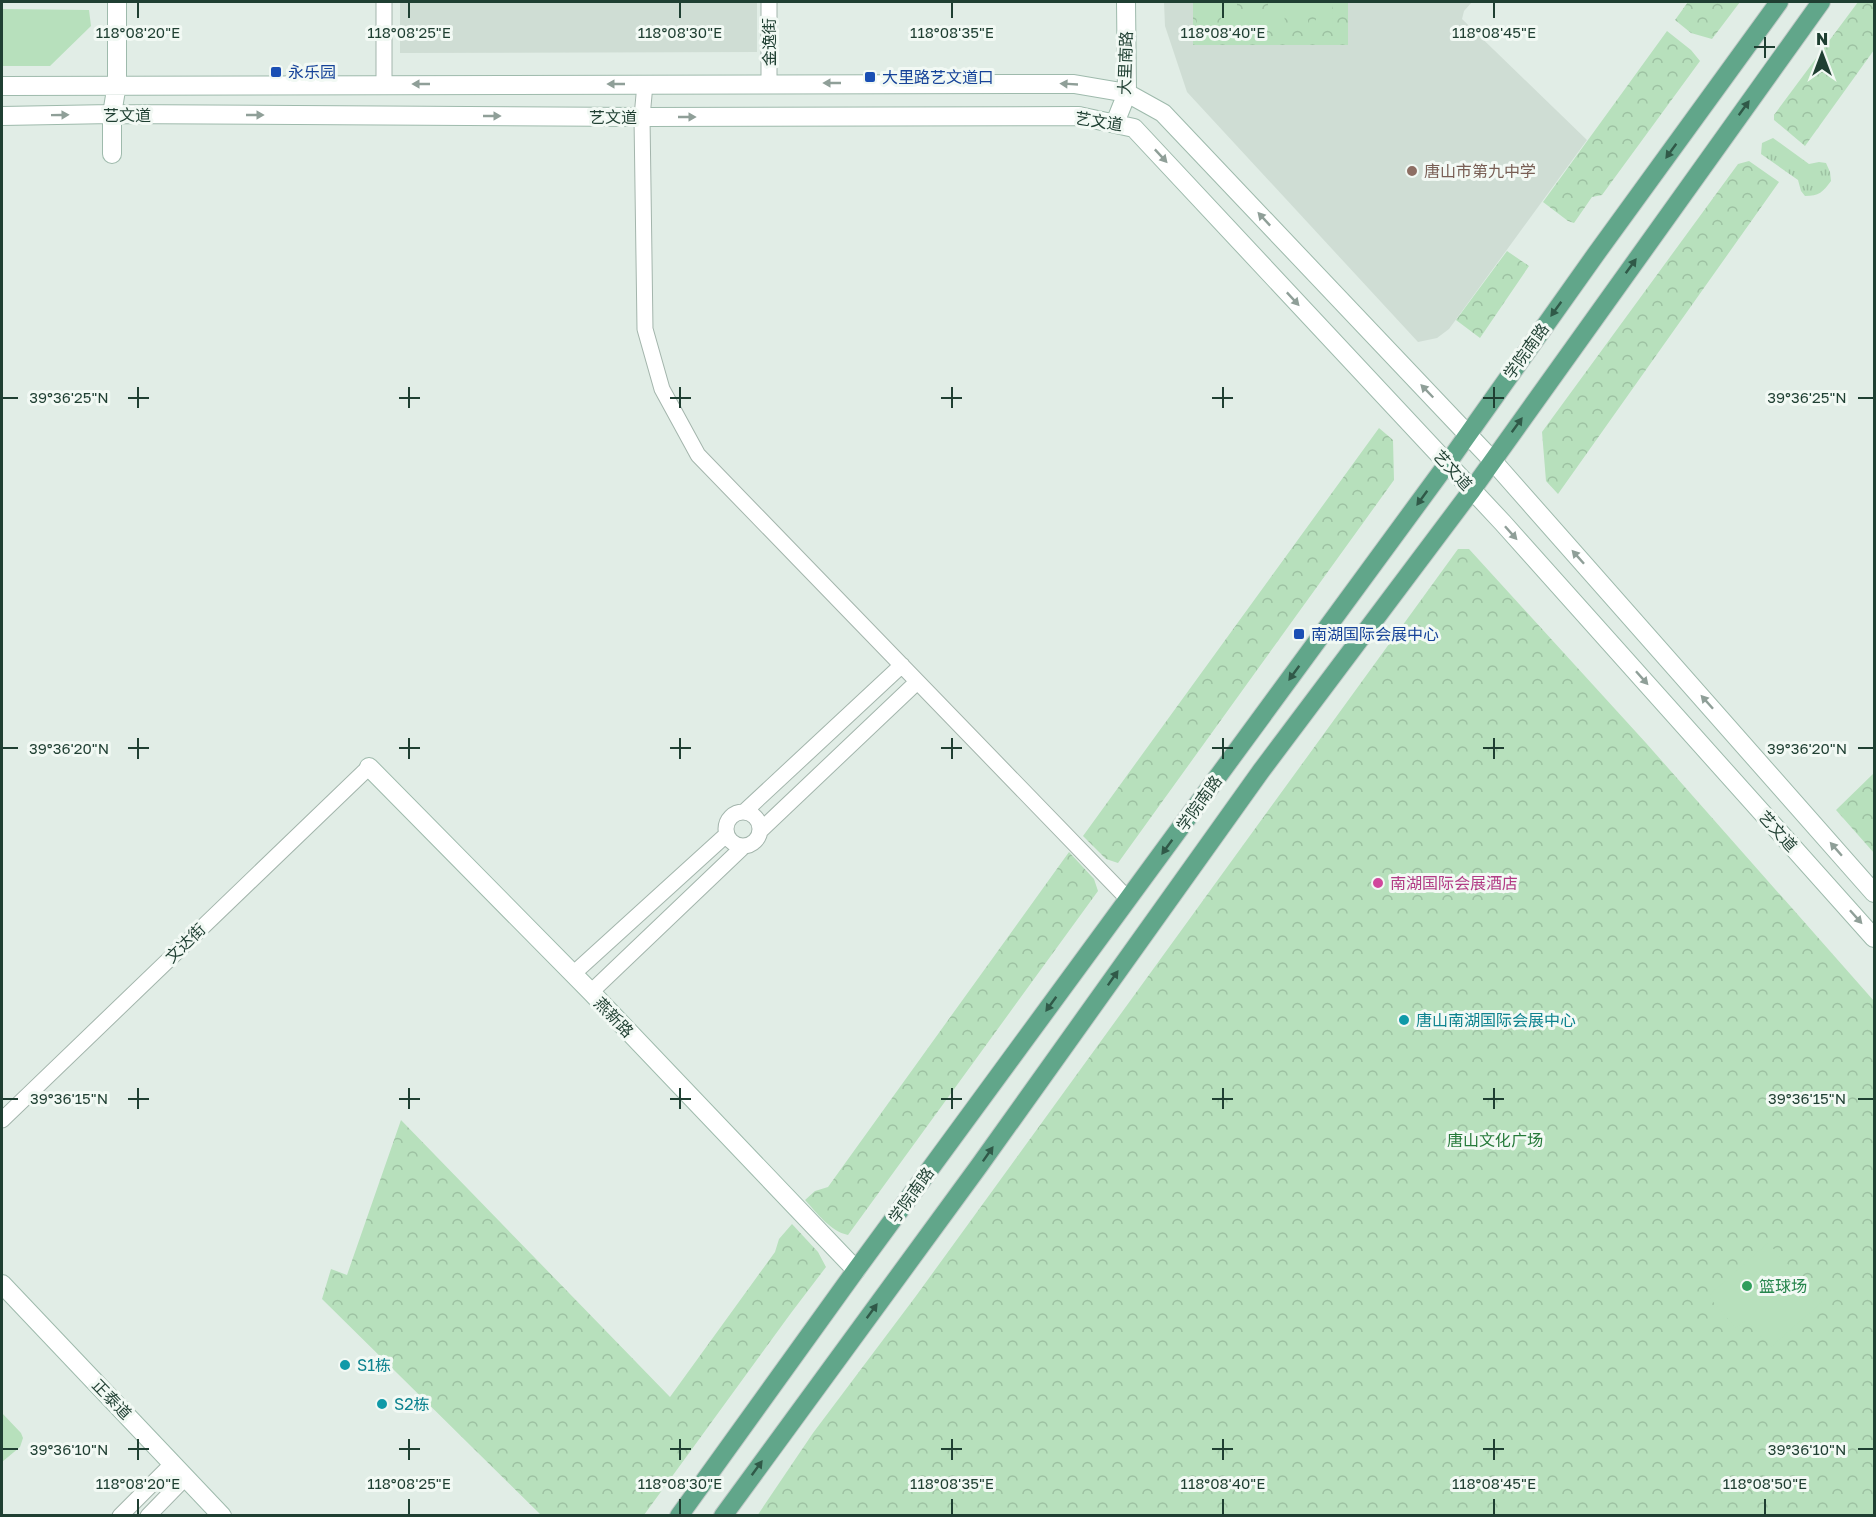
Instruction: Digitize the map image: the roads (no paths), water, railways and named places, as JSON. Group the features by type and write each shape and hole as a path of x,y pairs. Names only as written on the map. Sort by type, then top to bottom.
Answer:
{"main road":[{"path":"112,154 112,114 117,84 117,2"},
{"name":"大里南路","path":"1115,123 1127,93 1126,2"},
{"name":"学院南路","path":"679,1515 1447,464 1779,2"},
{"name":"学院南路","path":"723,1515 979,1166 1261,771 1472,490 1821,2"},
{"name":"艺文道","path":"2,86 1074,84 1127,93 1163,113 1468,434 1875,893"},
{"name":"艺文道","path":"2,116 112,114 642,117 1079,116 1134,128 1472,490 1875,938"},
{"name":"燕新路","path":"369,767 591,992 856,1270"},
{"name":"正泰道","path":"2,1284 222,1515"}],"street":[{"path":"384,2 384,84"},
{"name":"金逸街","path":"768,2 769,83"},
{"path":"645,84 642,117 645,329 662,388 698,455 1128,899"},
{"path":"744,812 902,665"},
{"path":"761,830 917,682"},
{"name":"文达街","path":"2,1120 369,767"},
{"path":"591,992 743,847 755,842 761,830 758,820 754,816 739,812 729,818 726,824 726,835 733,843 743,847"},
{"path":"573,974 726,835"},
{"path":"120,1515 173,1463"},
{"path":"148,1515 186,1477"}],"place":[{"name":"永乐园","path":"276,72"},
{"name":"大里路艺文道口","path":"870,77"},
{"name":"唐山市第九中学","path":"1412,171"},
{"name":"南湖国际会展中心","path":"1299,634"},
{"name":"南湖国际会展酒店","path":"1378,883"},
{"name":"唐山南湖国际会展中心","path":"1404,1020"},
{"name":"篮球场","path":"1747,1286"},
{"name":"S1栋","path":"345,1365"},
{"name":"S2栋","path":"382,1404"}],"park label":[{"name":"唐山文化广场","path":"1495,1140"}]}
